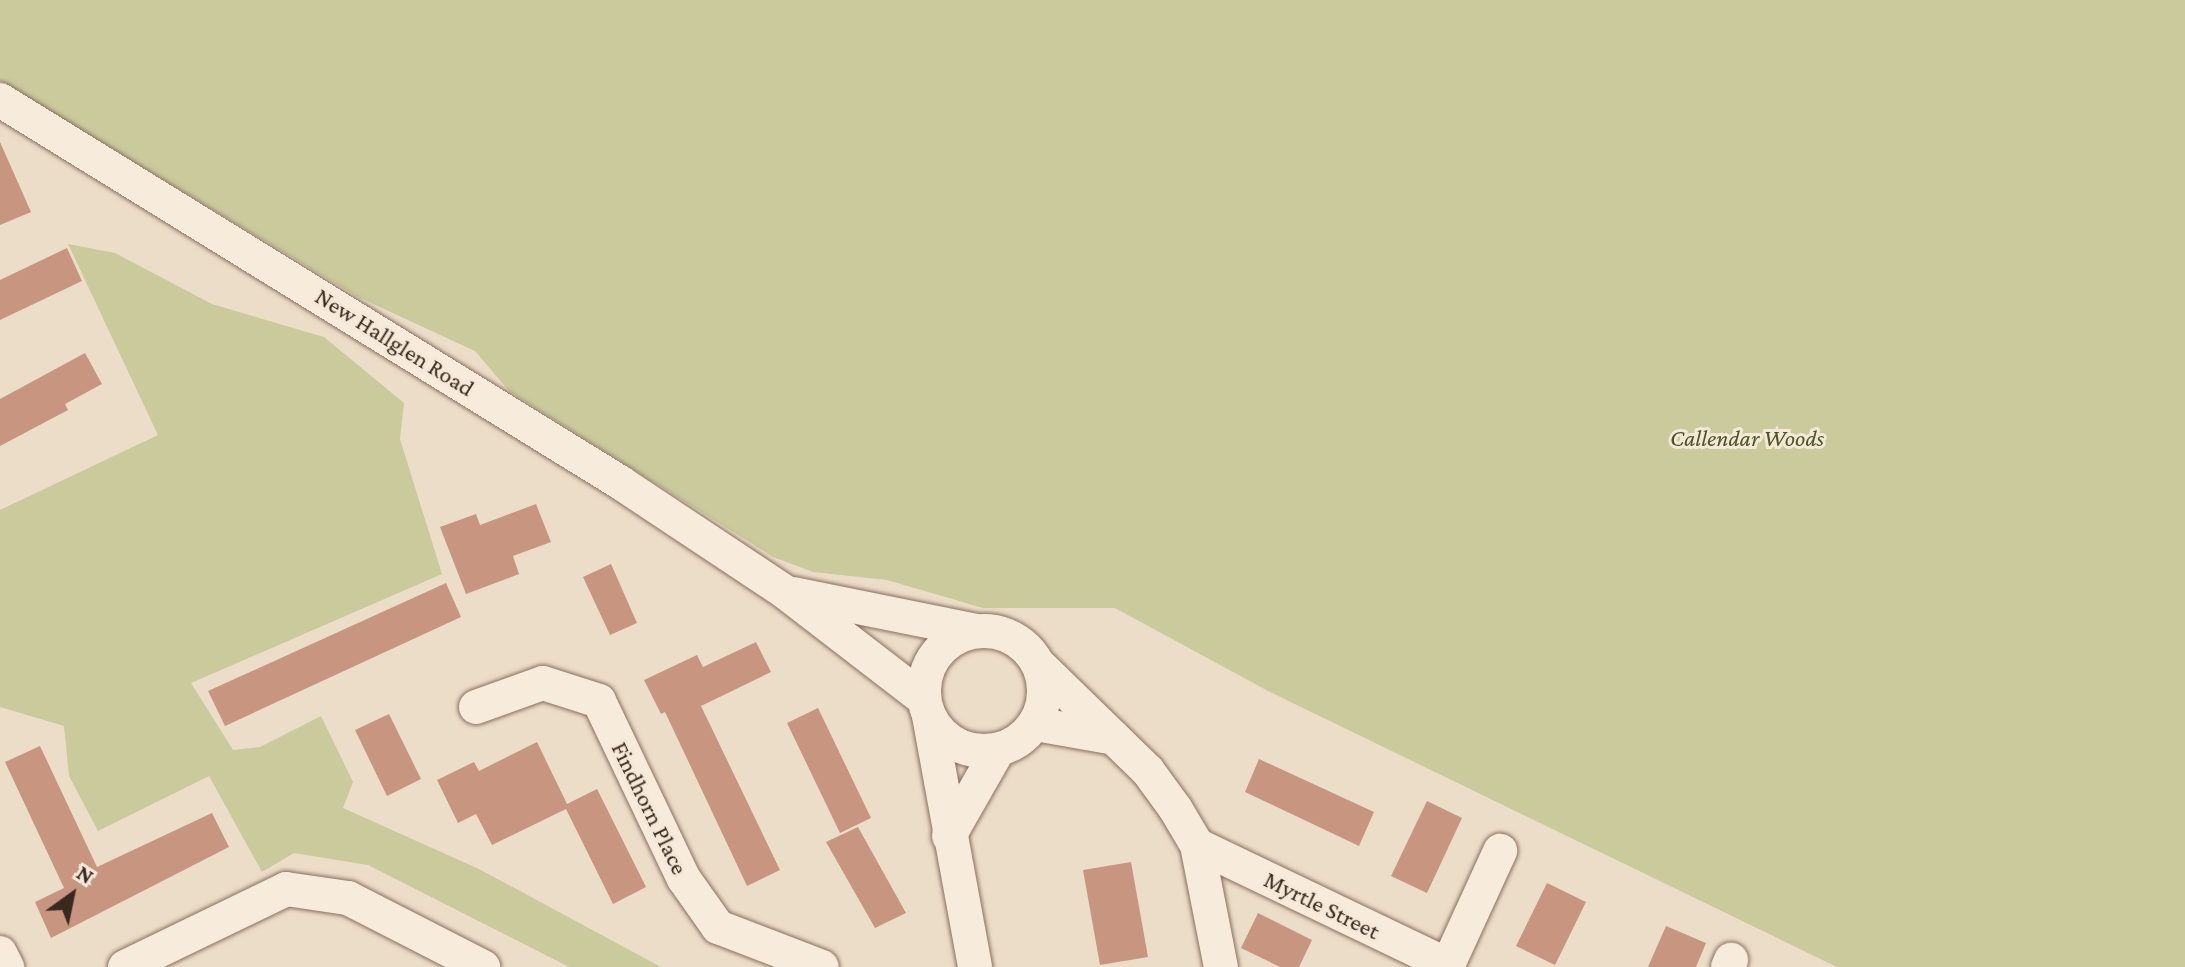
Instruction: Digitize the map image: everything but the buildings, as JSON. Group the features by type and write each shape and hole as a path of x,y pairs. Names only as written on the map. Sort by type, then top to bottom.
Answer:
{"street":[{"name":"New Hallglen Road","path":"0,100 526,422 785,592 927,707"},
{"name":"New Hallglen Road","path":"785,592 977,631"},
{"path":"975,967 949,836 925,682 939,651 977,631 1006,635 1148,771 1197,845 1221,967"},
{"path":"949,836 998,750 1035,724 1044,695 1039,665"},
{"name":"Findhorn Place","path":"476,707 543,683 599,701 684,879 718,927 822,967"},
{"path":"927,707 951,741 966,748 998,750"},
{"path":"1035,724 1114,738"},
{"name":"Myrtle Street","path":"1197,845 1448,966"},
{"path":"1448,966 1500,851"},
{"path":"125,967 286,889 348,898 483,967"},
{"path":"0,953 7,967"}],"green space":[{"name":"Callendar Woods","path":"0,0 2185,0 2185,967 1837,967 1270,692 1115,608 983,608 887,580 813,572 773,557 509,391 475,351 358,297 0,81"},
{"path":"68,244 115,253 212,304 324,337 404,403 400,439 442,574 191,683 233,750 260,747 321,716 353,782 343,808 479,869 661,967 569,967 368,865 294,853 262,872 209,776 98,831 69,776 64,726 0,707 0,510 158,435"}]}
